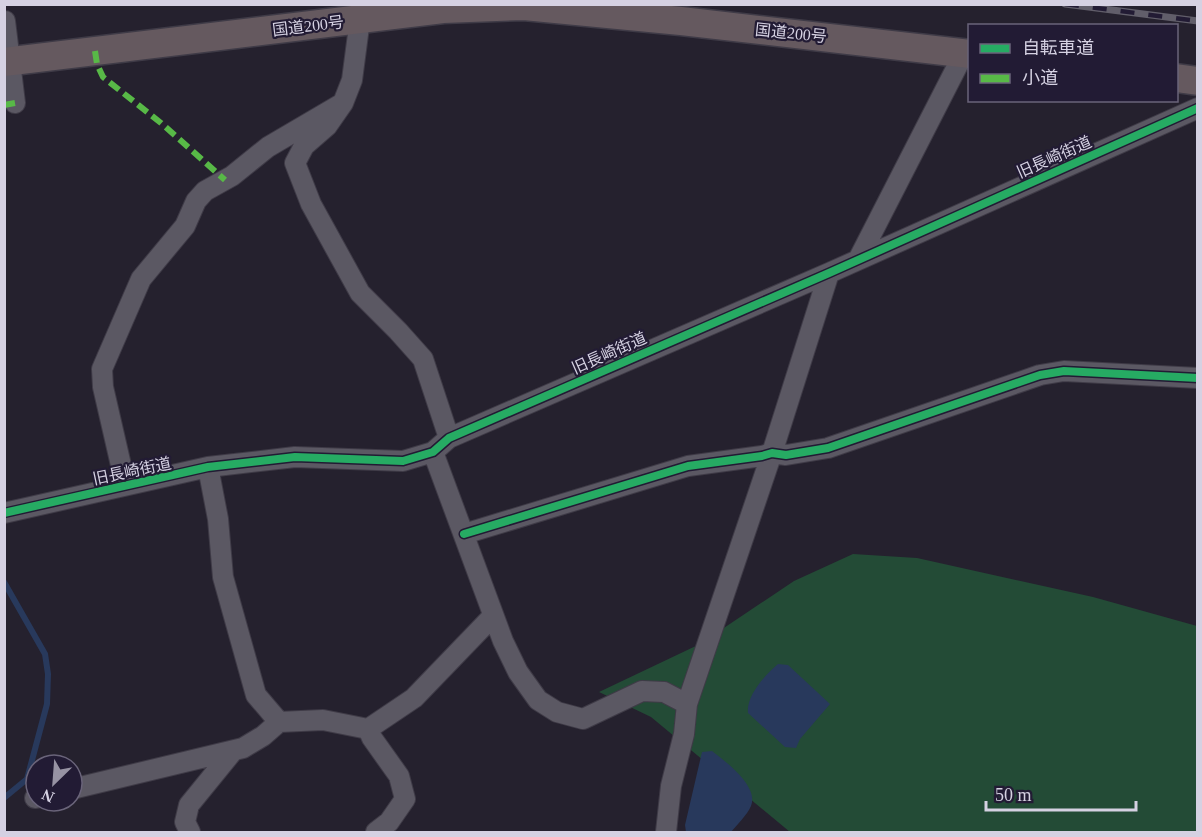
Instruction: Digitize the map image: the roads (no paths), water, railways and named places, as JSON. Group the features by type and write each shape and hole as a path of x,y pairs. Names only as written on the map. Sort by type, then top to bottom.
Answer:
{"highway":[{"name":"国道200号","path":"7,62 443,9 524,6 680,13 967,53"},
{"path":"1178,78 1197,81"}],"street":[{"path":"360,19 352,80 343,103 327,126 304,146 295,163 311,204 360,293 423,359 449,438"},
{"path":"5,21 7,62 15,103"},
{"path":"859,258 967,53"},
{"path":"123,486 123,474 103,387 102,369 141,279 185,226 196,201 205,190 232,176 268,147 343,103"},
{"name":"旧長崎街道","path":"4,513 208,468 295,457 403,461 433,452 449,438 829,273 1197,108"},
{"path":"666,832 671,786 684,734 687,704 772,453 829,273"},
{"path":"464,534 688,466 772,453 786,454 828,448 1040,375 1064,371 1197,378"},
{"path":"433,452 503,641 518,672 537,700 557,712 583,719 642,691 664,692 687,704"},
{"path":"208,468 218,519 223,577 256,695 279,722"},
{"path":"84,786 243,748 279,722 323,720 368,729 414,698 493,616"},
{"path":"368,729 399,776 405,799 389,822 376,832"},
{"path":"190,832 185,822 189,805 233,751"}],"water":[{"path":"778,664 788,665 830,704 800,739 796,748 785,747 748,713 753,693"},
{"path":"712,751 733,768 746,783 752,798 751,806 731,832 686,832 685,825 702,752"}],"waterway":[{"path":"4,582 45,654 48,674 47,704 27,779 4,798"}],"railway":[{"path":"1065,4 1198,21"}]}
